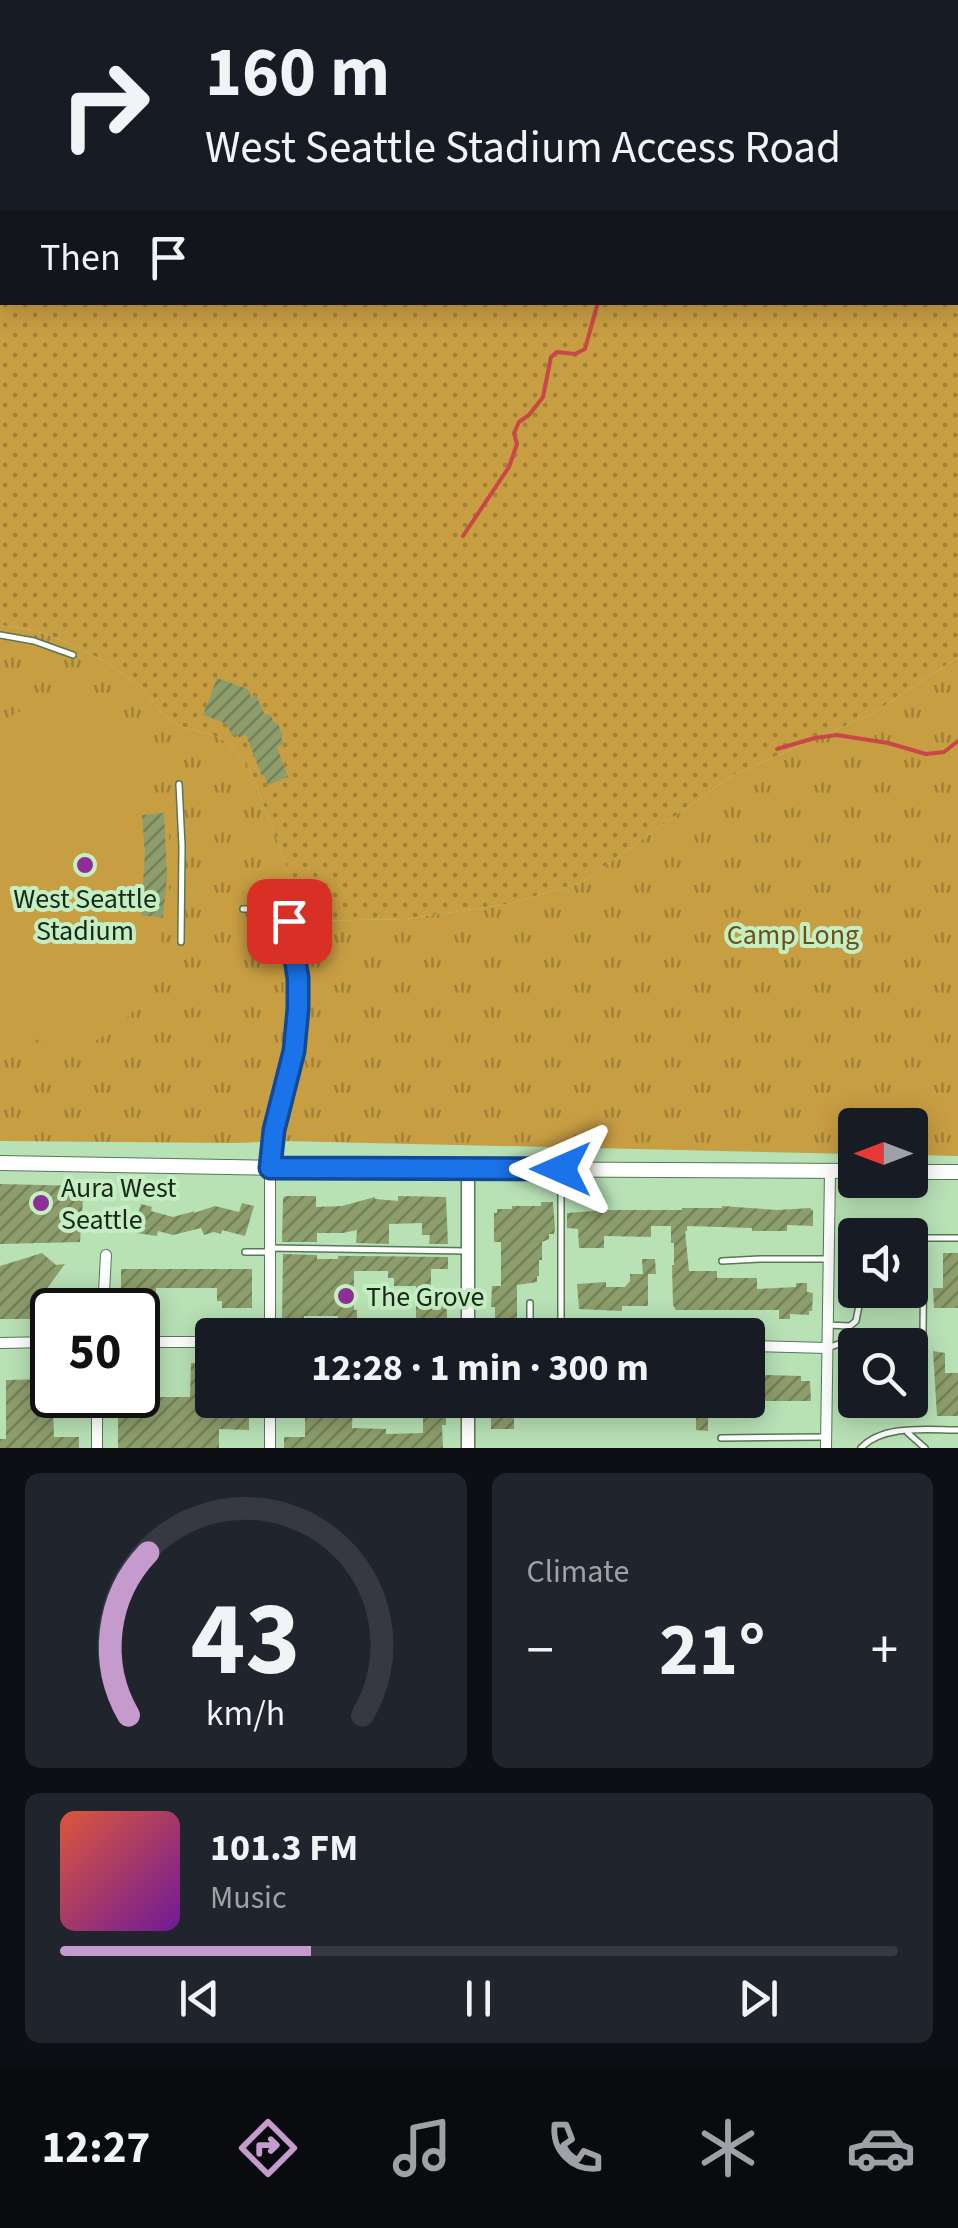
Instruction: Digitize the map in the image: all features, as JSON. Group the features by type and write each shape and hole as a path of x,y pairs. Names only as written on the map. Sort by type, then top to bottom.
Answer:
{"main road":[{"path":"0,1164 838,1170"},
{"path":"928,1172 958,1172"}],"street":[{"path":"270,1168 270,1318"},
{"path":"466,1318 463,1288 468,1169"},
{"path":"826,1442 830,1170"},
{"path":"104,1288 106,1255"},
{"path":"0,1343 30,1342"},
{"path":"160,1342 195,1342"},
{"path":"765,1346 827,1348"},
{"path":"97,1418 97,1448"},
{"path":"270,1418 270,1448"},
{"path":"468,1418 468,1448"}],"lane":[{"path":"0,635 34,641 73,655"},
{"path":"179,784 180,942"},
{"path":"243,909 268,910 289,921 298,978 294,1051 274,1130 270,1168"},
{"path":"561,1169 561,1318"},
{"path":"928,1238 958,1238"},
{"path":"245,1252 467,1251"},
{"path":"722,1262 828,1259"},
{"path":"530,1304 530,1318"},
{"path":"827,1325 850,1326 856,1321 859,1308"},
{"path":"827,1348 846,1340 923,1332 923,1308"},
{"path":"861,1448 890,1432 958,1430"},
{"path":"905,1431 925,1448"},
{"path":"721,1438 826,1442"}],"green space":[{"path":"0,305 958,305 958,657 872,714 733,775 581,883 508,904 406,919 304,921 249,768 229,744 177,725 141,687 108,663 33,630 0,625"},
{"name":"Camp Long","path":"0,625 33,630 108,663 141,687 177,725 229,744 249,768 305,921 406,919 508,904 581,883 733,775 872,714 958,657 958,1156 928,1155 928,1108 838,1108 838,1154 283,1141 0,1141"},
{"name":"West Seattle Stadium","path":"44,700 65,700 101,710 128,730 153,784 155,808 169,809 169,921 162,921 161,964 145,967 144,1000 124,1020 88,1043 61,1047 35,1039 0,1015 0,727 12,715"}],"building":[{"path":"217,678 248,689 251,697 256,695 265,715 270,714 277,722 283,744 277,747 288,777 268,785 246,735 232,736 227,724 203,715"},
{"path":"164,813 167,877 163,918 141,915 145,853 142,815"},
{"name":"Aura West Seattle","path":"0,1184 84,1186 80,1242 0,1244"},
{"path":"286,1196 316,1196 316,1207 342,1206 375,1197 398,1201 398,1196 446,1197 448,1244 429,1244 430,1235 422,1235 422,1223 389,1224 389,1244 356,1243 357,1230 317,1233 317,1242 282,1242"},
{"path":"541,1202 553,1202 555,1228 554,1234 542,1242 537,1282 517,1285 517,1318 495,1318 492,1286 501,1286 501,1242 494,1242 494,1213 512,1206 541,1206"},
{"path":"242,1203 254,1206 245,1236 222,1230 221,1234 204,1235 201,1228 173,1235 158,1231 157,1236 136,1233 141,1204 173,1217 215,1206 239,1212"},
{"path":"722,1206 813,1210 813,1226 787,1225 787,1231 687,1226 685,1231 689,1271 717,1271 717,1278 757,1278 757,1289 807,1283 807,1292 813,1293 809,1315 790,1314 790,1319 779,1319 779,1310 676,1310 671,1226 651,1226 651,1237 604,1236 604,1248 579,1248 578,1229 567,1228 567,1213"},
{"path":"42,1253 56,1265 65,1264 47,1288 30,1288 30,1319 0,1319 0,1266"},
{"path":"943,1253 958,1253 958,1308 934,1308 933,1288 943,1288"},
{"path":"283,1254 317,1255 317,1259 448,1257 448,1269 431,1269 431,1305 447,1305 447,1318 416,1318 416,1286 394,1286 388,1271 354,1271 357,1318 282,1318"},
{"path":"642,1259 655,1259 656,1274 648,1274 648,1306 622,1306 622,1311 579,1309 577,1284 606,1282 606,1287 625,1287 630,1274 643,1274"},
{"path":"121,1269 252,1269 252,1308 222,1308 222,1301 217,1301 217,1288 121,1288"},
{"path":"933,1351 945,1353 945,1373 958,1373 958,1416 937,1416"},
{"path":"191,1363 195,1363 195,1418 249,1418 249,1430 219,1429 219,1448 118,1448 118,1418 160,1418 160,1397 190,1397"},
{"path":"765,1375 801,1376 801,1381 810,1381 811,1401 765,1401"},
{"path":"30,1379 30,1418 53,1418 54,1437 79,1437 79,1448 0,1448 0,1439 6,1439 6,1380"},
{"path":"305,1418 352,1418 352,1428 386,1429 386,1434 423,1433 423,1418 446,1418 446,1425 442,1425 443,1448 284,1448 284,1437 305,1437"},
{"path":"491,1418 514,1418 514,1429 491,1429"},
{"path":"696,1418 708,1418 708,1431 696,1430"}],"waterway":[{"path":"463,536 509,467 517,444 514,433 519,422 543,397 551,357 557,352 575,354 585,349 597,305"},
{"path":"777,749 837,735 926,754 944,752 958,741"}],"place":[{"name":"West Seattle Stadium","path":"85,865"},
{"name":"Aura West Seattle","path":"41,1203"},
{"name":"The Grove","path":"346,1296"}],"route":[{"path":"289,921 298,978 298,1009 294,1051 274,1130 270,1168 561,1169"}]}
